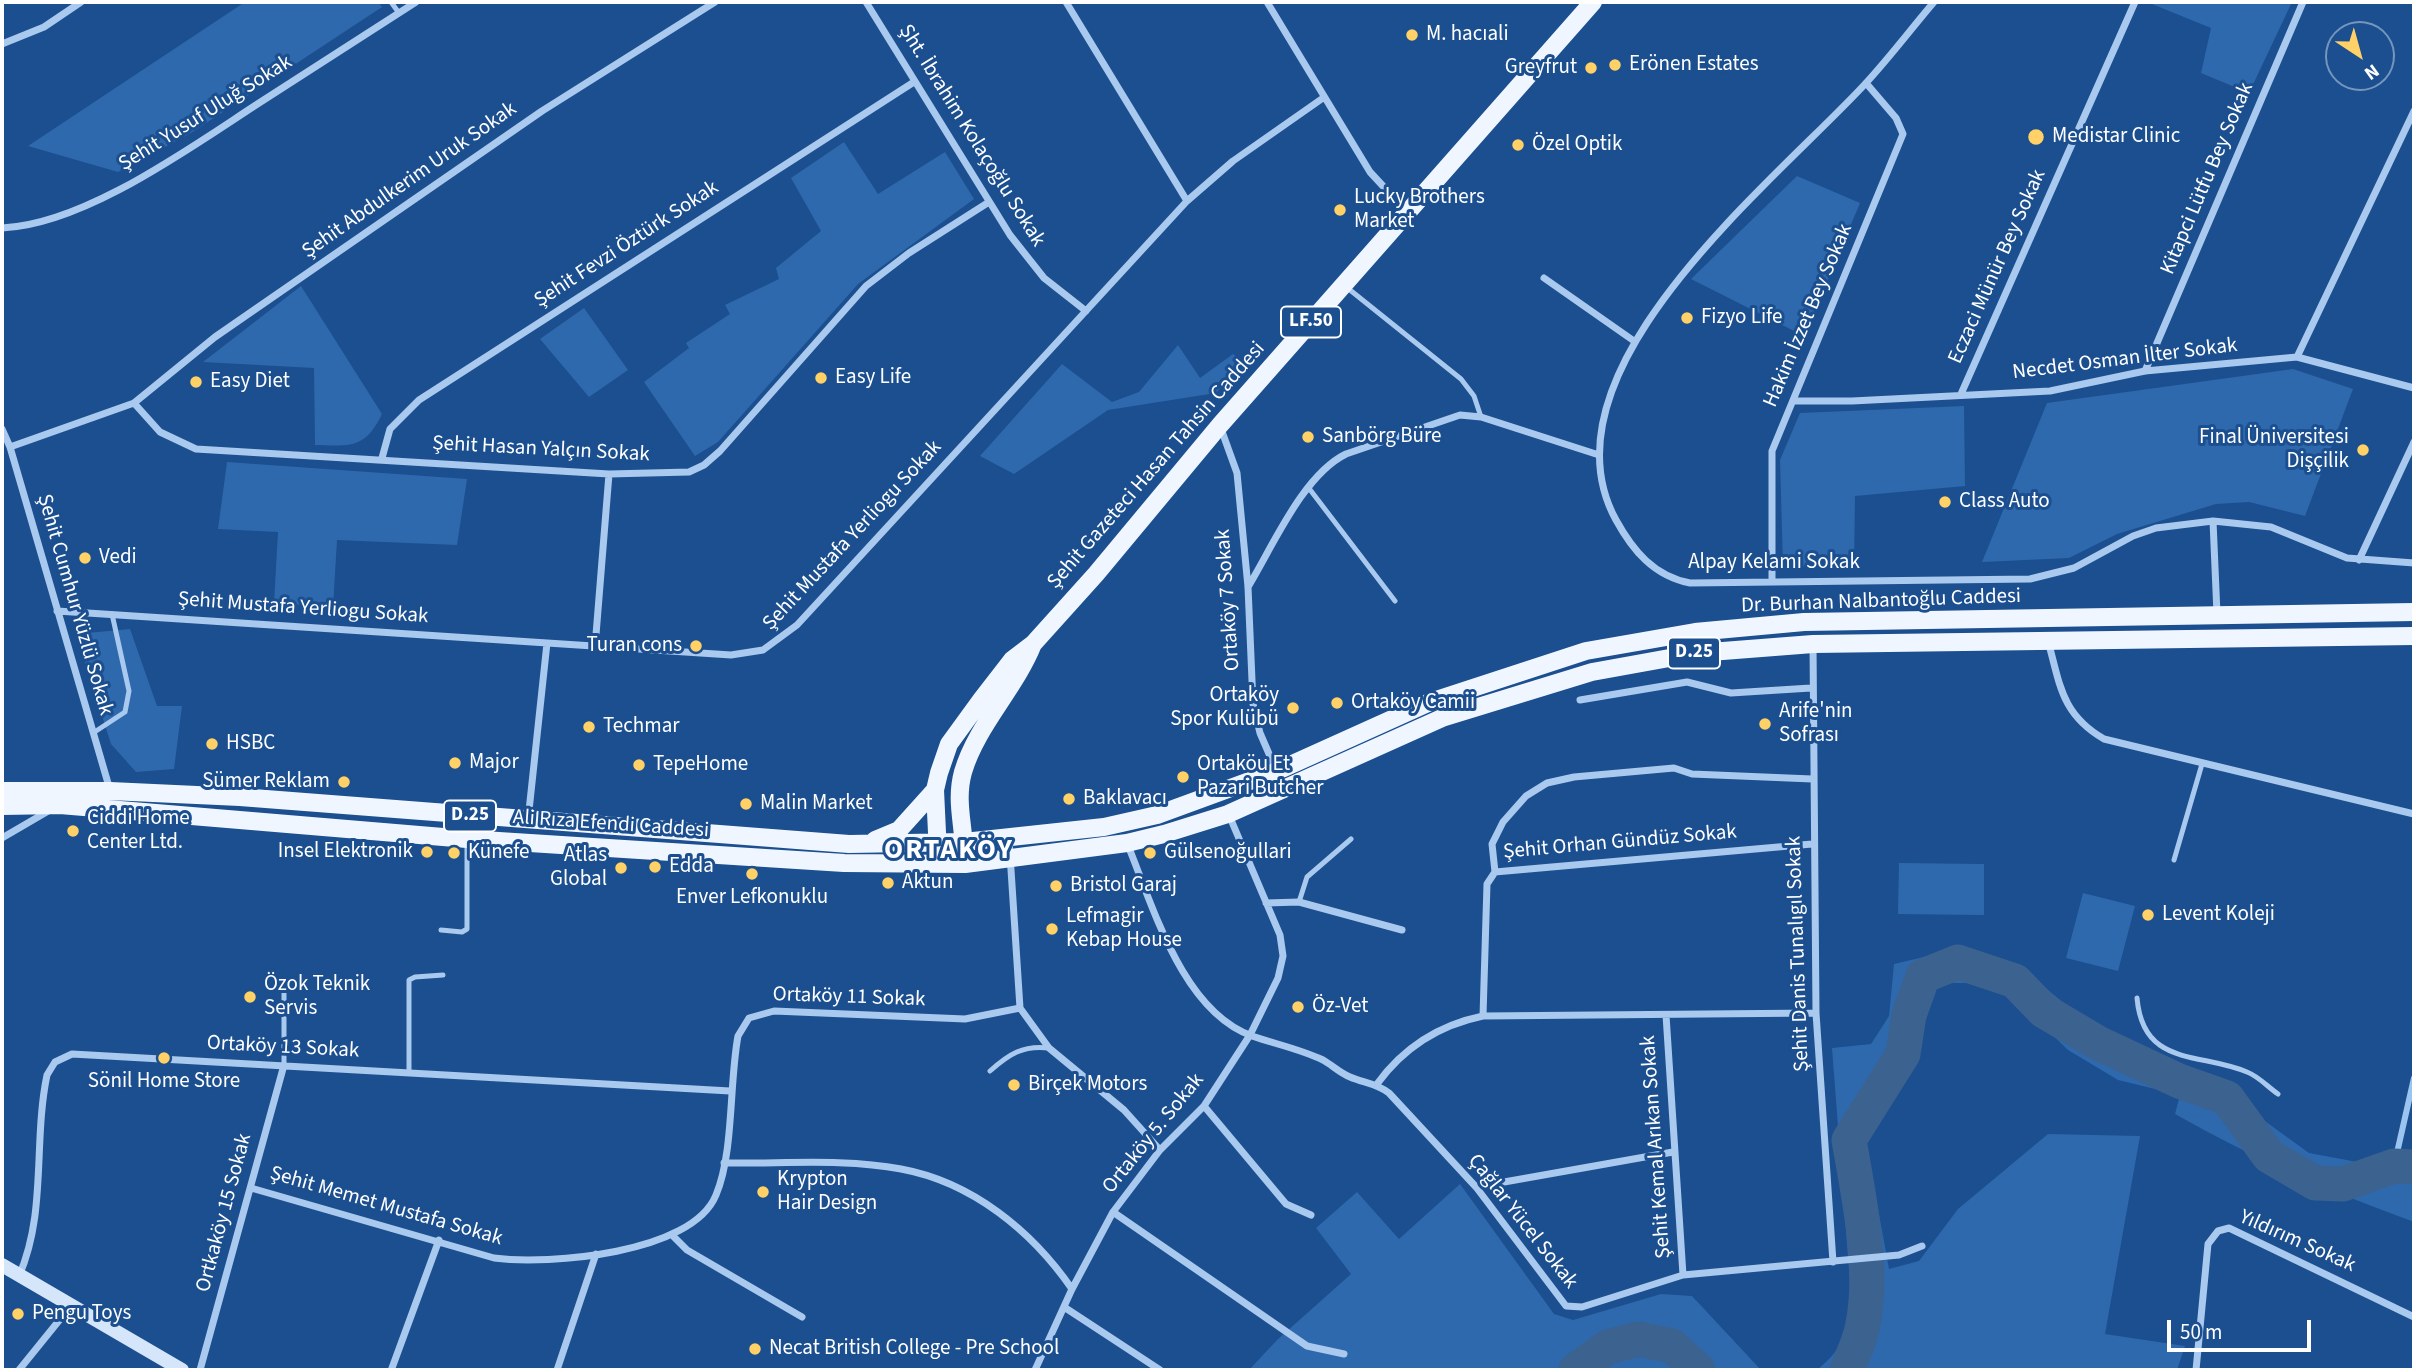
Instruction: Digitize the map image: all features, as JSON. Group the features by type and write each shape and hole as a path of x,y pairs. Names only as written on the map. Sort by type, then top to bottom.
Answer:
{"main road":[{"name":"Şehit Gazeteci Hasan Tahsin Caddesi","path":"938,865 935,790 949,744 1012,660 1033,644 1097,574 1220,425 1592,2"},
{"name":"Dr. Burhan Nalbantoğlu Caddesi","path":"964,842 1104,827 1157,816 1277,771 1430,702 1586,651 1682,634 1804,622 2414,612"},
{"name":"Dr. Burhan Nalbantoğlu Caddesi","path":"1008,860 1127,843 1228,814 1442,718 1592,672 1697,653 1813,644 2414,636"},
{"name":"Şehit Gazeteci Hasan Tahsin Caddesi","path":"965,864 959,821 962,774 984,729 1024,666 1033,644"},
{"path":"866,844 899,830 935,790"},
{"name":"Ali Rıza Efendi Caddesi","path":"2,791 110,791 240,797 528,821 866,844 964,842"},
{"name":"Ali Rıza Efendi Caddesi","path":"2,806 60,805 467,839 844,863 938,865 1008,860"},
{"path":"2,1265 182,1370"}],"street":[{"path":"2,44 44,27 81,2"},
{"name":"Şehit Yusuf Uluğ Sokak","path":"2,228 54,217 99,199 158,168 416,2"},
{"name":"Şehit Abdulkerim Uruk Sokak","path":"134,403 225,330 542,111 715,2"},
{"name":"Şht. İbrahim Kolaçoğlu Sokak","path":"866,2 1027,259 1044,278 1086,311"},
{"path":"1066,2 1187,201"},
{"path":"1267,2 1374,178 1407,212"},
{"name":"Alpay Kelami Sokak","path":"1934,2 1866,83 1727,223 1685,271 1634,341 1608,405 1599,455 1602,487 1610,509 1636,550 1655,570 1690,583 2030,579 2074,568 2144,532 2169,525 2213,521 2263,525 2359,560 2414,564"},
{"name":"Eczaci Münür Bey Sokak","path":"1961,394 2135,2"},
{"name":"Kitapci Lütfu Bey Sokak","path":"2146,371 2303,2"},
{"name":"Şehit Fevzi Öztürk Sokak","path":"382,458 390,429 419,400 914,82"},
{"name":"Hakim İzzet Bey Sokak","path":"1772,581 1772,451 1901,142 1902,134 1896,118 1866,83"},
{"name":"Şehit Mustafa Yerliogu Sokak","path":"57,611 740,655 772,646 797,625 1187,201 1233,161 1323,98"},
{"path":"2297,357 2414,111"},
{"name":"Şehit Hasan Yalçın Sokak","path":"134,403 160,432 196,449 382,458 609,474 681,473 704,465 866,286 909,253 989,202"},
{"path":"1544,278 1634,341"},
{"name":"Necdet Osman İlter Sokak","path":"1794,401 1852,401 2050,391 2146,371 2297,357 2414,388"},
{"path":"10,447 134,403"},
{"path":"1248,587 1308,487 1322,470 1346,454 1450,417 1481,418 1599,455"},
{"name":"Ortaköy 7 Sokak","path":"1220,425 1237,473 1248,587 1253,704 1260,733 1277,771"},
{"name":"Şehit Cumhur Yüzlü Sokak","path":"2,429 10,447 110,791"},
{"path":"2359,560 2414,442"},
{"path":"595,647 609,474"},
{"path":"2213,521 2217,614"},
{"path":"2048,640 2062,695 2069,708 2087,727 2105,739 2414,814"},
{"path":"528,821 547,643"},
{"name":"Şehit Danis Tunalıgıl Sokak","path":"1813,644 1812,844 1816,1013 1833,1262"},
{"path":"1580,700 1687,682 1731,693 1811,688"},
{"path":"1495,872 1492,844 1503,822 1526,796 1547,783 1574,777 1674,768 1692,774 1812,779"},
{"path":"2,838 60,805"},
{"name":"Ortaköy 5. Sokak","path":"1035,1370 1072,1289 1113,1212 1160,1150 1204,1106 1250,1035 1276,985 1283,956 1280,934 1228,814"},
{"path":"1009,837 1008,860 1020,1008 1049,1048 1124,1110 1160,1150"},
{"name":"Çağlar Yücel Sokak","path":"1127,843 1161,925 1189,981 1207,1007 1226,1024 1325,1061 1352,1078 1377,1084 1389,1093 1476,1187 1566,1306 1581,1307 1683,1275 1887,1256 1922,1246"},
{"name":"Şehit Orhan Gündüz Sokak","path":"1483,1016 1487,884 1495,872 1812,844"},
{"path":"1266,903 1299,902 1402,930"},
{"name":"Ortaköy 11 Sokak","path":"709,1208 719,1187 724,1163 730,1091 739,1031 756,1014 774,1011 965,1019 1020,1008"},
{"path":"1377,1084 1391,1065 1420,1040 1458,1021 1483,1016 1816,1013"},
{"name":"Şehit Kemal Arıkan Sokak","path":"1667,1016 1673,1152 1683,1275"},
{"name":"Ortaköy 13 Sokak","path":"19,1276 34,1237 45,1084 55,1062 79,1053 730,1091"},
{"name":"Ortkaköy 15 Sokak","path":"200,1370 284,1065"},
{"path":"1204,1106 1286,1204 1311,1215"},
{"path":"1476,1187 1673,1152"},
{"path":"724,1163 871,1165 931,1177 990,1206 1006,1218 1041,1248 1072,1289"},
{"name":"Şehit Memet Mustafa Sokak","path":"251,1188 494,1258 513,1260 557,1260 596,1254 672,1235 686,1230 709,1208"},
{"path":"1113,1212 1307,1346 1344,1354"},
{"name":"Yıldırım Sokak","path":"2196,1370 2208,1244 2218,1231 2229,1228 2414,1317"},
{"path":"672,1235 687,1250 802,1317"},
{"path":"392,1368 439,1240"},
{"path":"557,1370 596,1254"},
{"path":"19,1370 70,1307"},
{"path":"1064,1307 1160,1370"}],"lane":[{"path":"391,2 399,13"},
{"path":"1343,285 1461,379 1474,396 1481,418"},
{"path":"1308,487 1395,601"},
{"path":"93,733 125,712 129,691 112,614"},
{"path":"2174,860 2202,764"},
{"path":"441,930 462,932 467,929 467,839"},
{"path":"1299,902 1307,877 1351,839"},
{"path":"410,1072 409,980 443,975"},
{"path":"284,993 284,1065"},
{"path":"2137,998 2139,1020 2151,1041 2191,1059 2248,1072 2278,1094"},
{"path":"990,1071 1004,1058 1030,1046 1049,1048"}],"shaded area":[{"path":"245,2 378,2 382,7 191,133 118,172 28,146"},
{"path":"2147,2 2292,2 2249,93 2201,73 2211,28"},
{"path":"844,142 878,194 945,152 974,199 858,284 718,442 695,456 644,382 689,348 686,343 730,314 725,305 779,279 776,268 821,231 791,178"},
{"path":"1797,176 1860,203 1804,336 1691,279"},
{"path":"301,286 382,414 369,434 356,443 338,446 315,445 314,368 203,362"},
{"path":"584,308 628,370 589,397 540,339"},
{"path":"1178,345 1200,378 1233,354 1243,362 1216,393 1108,410 1014,474 980,456 1062,364 1112,402 1139,392"},
{"path":"2293,369 2353,389 2305,516 2249,502 2216,504 2117,534 2069,558 1982,562 2047,403"},
{"path":"1964,406 1965,486 1855,496 1854,568 1783,566 1780,460 1800,413"},
{"path":"227,462 467,479 457,545 337,540 333,607 274,603 278,532 218,529"},
{"path":"130,629 157,706 182,706 174,769 136,772 111,744 76,634"},
{"path":"1899,863 1984,864 1984,915 1898,914"},
{"path":"2083,893 2135,906 2118,971 2066,958"},
{"path":"1945,952 2021,968 2098,1031 2132,1045 2147,1056 2231,1082 2262,1119 2309,1153 2368,1164 2414,1152 2414,1222 2293,1173 2175,1114 2180,1095 2118,1080 2068,1050 2013,997 1971,983 1938,983 1921,999 1915,1058 1879,1108 1866,1144 1889,1269 1919,1261 1958,1209 2048,1134 2140,1136 2105,1334 2185,1346 2177,1370 1817,1370 1834,1354 1843,1338 1851,1296 1832,1048 1871,1044 1889,1016 1894,964"},
{"path":"1460,1184 1554,1314 1573,1320 1661,1294 1692,1296 1761,1370 1249,1370 1277,1340 1351,1274 1316,1228 1357,1192 1399,1239"}],"waterway":[{"path":"1847,1370 1862,1329 1867,1283 1864,1234 1849,1140 1903,1054 1909,1015 1923,976 1958,962 2015,981 2044,1011 2098,1043 2179,1081 2227,1098 2269,1156 2315,1183 2343,1184 2394,1166 2414,1167"},
{"path":"2394,1166 2414,1078"},
{"path":"1576,1370 1608,1347 1638,1339 1672,1346 1698,1370"}],"place":[{"name":"M. hacıali","path":"1412,35"},
{"name":"Erönen Estates","path":"1615,65"},
{"name":"Greyfrut","path":"1591,68"},
{"name":"Medistar Clinic","path":"2036,137"},
{"name":"Özel Optik","path":"1518,145"},
{"name":"Lucky Brothers Market","path":"1340,210"},
{"name":"Fizyo Life","path":"1687,318"},
{"name":"Easy Life","path":"821,378"},
{"name":"Easy Diet","path":"196,382"},
{"name":"Sanbörg Büre","path":"1308,437"},
{"name":"Final Üniversitesi Dişçilik","path":"2363,450"},
{"name":"Class Auto","path":"1945,502"},
{"name":"Vedi","path":"85,558"},
{"name":"Turan cons","path":"696,646"},
{"name":"Ortaköy Camii","path":"1337,703"},
{"name":"Ortaköy Spor Kulübü","path":"1293,708"},
{"name":"Arife'nin Sofrası","path":"1765,724"},
{"name":"Techmar","path":"589,727"},
{"name":"HSBC","path":"212,744"},
{"name":"Major","path":"455,763"},
{"name":"TepeHome","path":"639,765"},
{"name":"Ortaköu Et Pazari Butcher","path":"1183,777"},
{"name":"Sümer Reklam","path":"344,782"},
{"name":"Baklavacı","path":"1069,799"},
{"name":"Malin Market","path":"746,804"},
{"name":"Ciddi Home Center Ltd.","path":"73,831"},
{"name":"Insel Elektronik","path":"427,852"},
{"name":"Künefe","path":"454,853"},
{"name":"Gülsenoğullari","path":"1150,853"},
{"name":"Edda","path":"655,867"},
{"name":"Atlas Global","path":"621,868"},
{"name":"Enver Lefkonuklu","path":"752,874"},
{"name":"Aktun","path":"888,883"},
{"name":"Bristol Garaj","path":"1056,886"},
{"name":"Levent Koleji","path":"2148,915"},
{"name":"Lefmagir Kebap House","path":"1052,929"},
{"name":"Özok Teknik Servis","path":"250,997"},
{"name":"Öz-Vet","path":"1298,1007"},
{"name":"Sönil Home Store","path":"164,1058"},
{"name":"Birçek Motors","path":"1014,1085"},
{"name":"Krypton Hair Design","path":"763,1192"},
{"name":"Pengu Toys","path":"18,1314"},
{"name":"Necat British College - Pre School","path":"755,1349"}],"district":[{"name":"ORTAKÖY","path":"949,852"}]}
